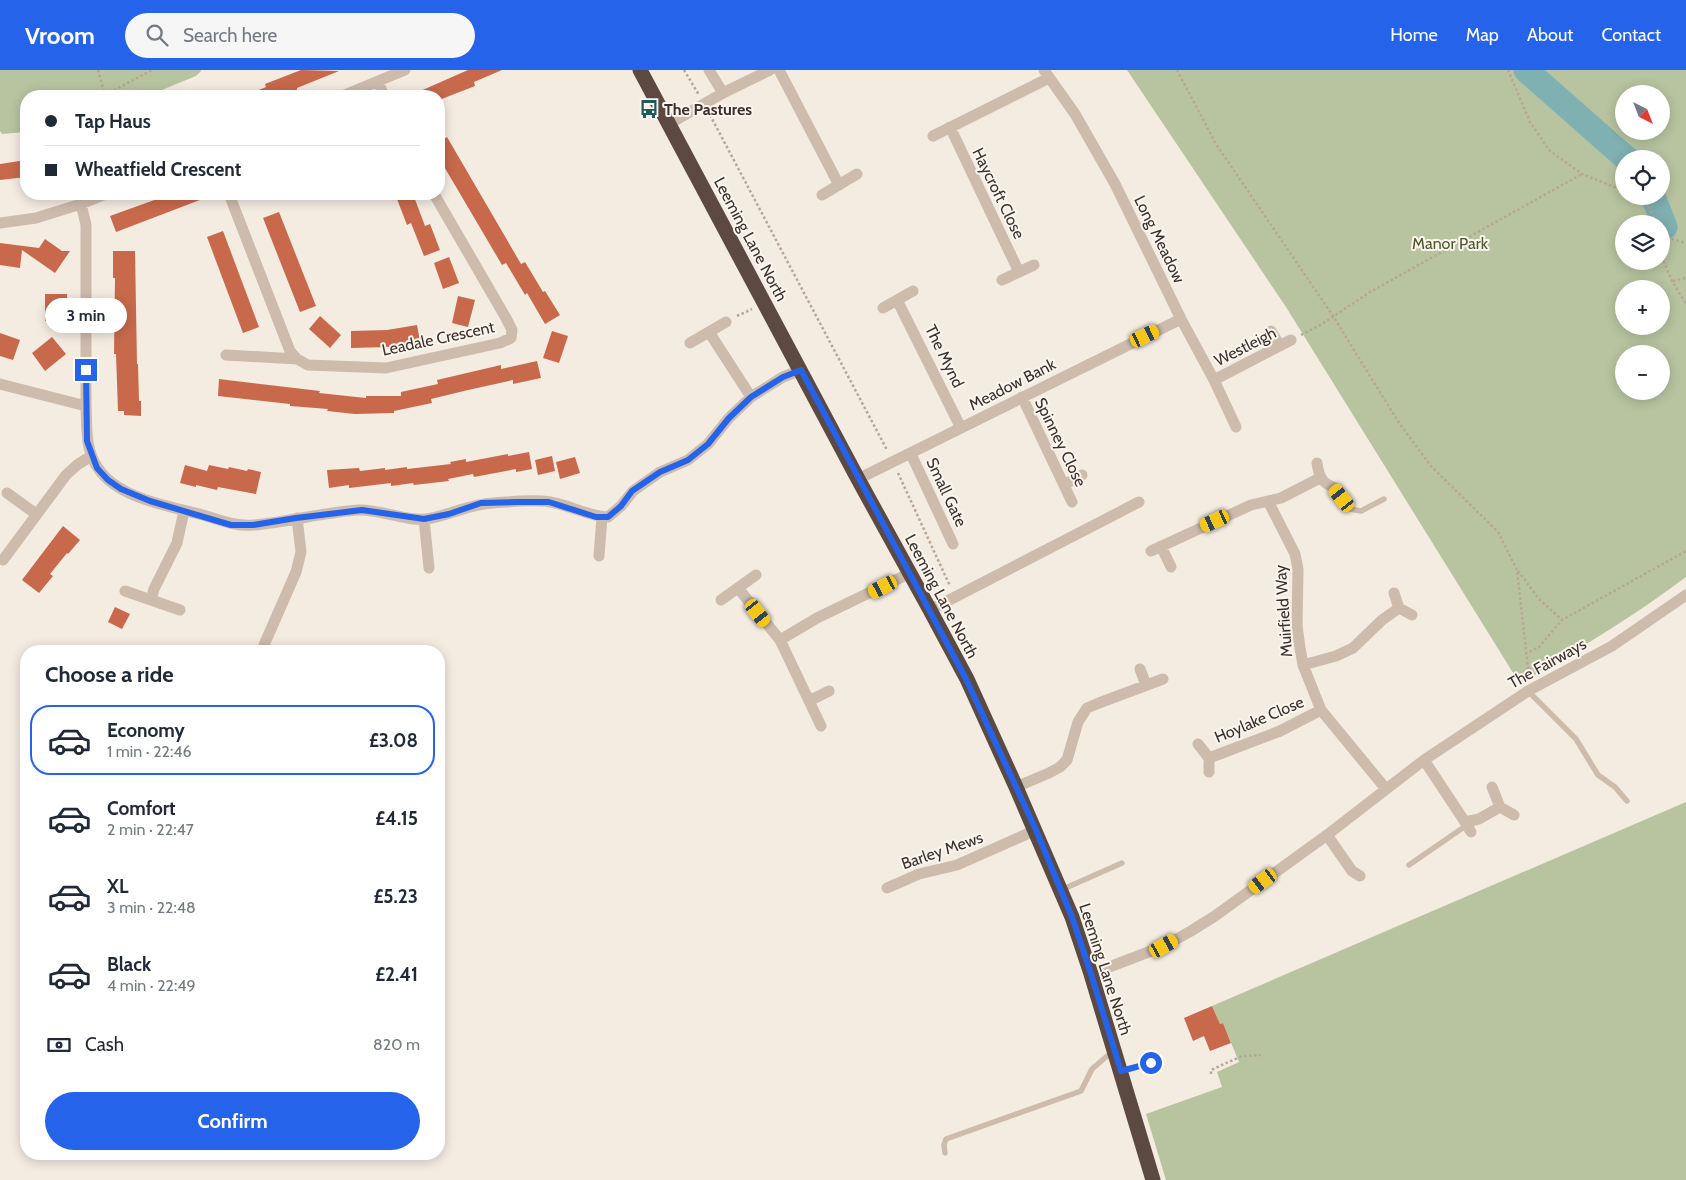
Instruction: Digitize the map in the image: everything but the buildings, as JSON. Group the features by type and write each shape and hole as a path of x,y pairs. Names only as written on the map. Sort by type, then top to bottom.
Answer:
{"highway":[{"name":"Leeming Lane North","path":"640,70 966,679 1036,830 1061,890 1091,974 1151,1174"}],"street":[{"path":"356,90 405,70"},
{"path":"709,70 723,93"},
{"path":"669,124 723,93 770,70"},
{"path":"779,70 838,185"},
{"path":"933,136 1047,74"},
{"name":"Long Meadow","path":"1047,74 1075,114 1115,184 1180,319 1214,380 1236,427"},
{"path":"378,81 382,90"},
{"name":"Haycroft Close","path":"950,128 1019,272"},
{"path":"822,195 856,174"},
{"path":"0,223 36,218 91,200"},
{"path":"231,200 290,351 296,359"},
{"name":"Leadale Crescent","path":"296,359 308,365 386,368 500,343 511,338 512,330 506,318 437,200"},
{"path":"81,204 86,225 86,406 87,441 91,456 97,468 108,480 121,489 150,501 231,525 253,525 362,510 424,519 449,514 481,503 518,502 549,502 596,517 608,517 621,506 632,491 660,472 688,460 708,444 729,418 751,397 783,377 801,370"},
{"path":"1002,280 1034,265"},
{"path":"883,308 913,291"},
{"name":"The Mynd","path":"898,300 961,428"},
{"name":"Meadow Bank","path":"858,479 1180,319"},
{"path":"690,344 726,322"},
{"path":"1271,331 1280,346"},
{"path":"709,332 751,397"},
{"name":"Westleigh","path":"1214,380 1291,340"},
{"path":"226,355 296,359"},
{"path":"0,384 86,406"},
{"name":"Spinney Close","path":"1022,397 1072,502"},
{"name":"Small Gate","path":"911,454 953,544"},
{"path":"3,560 66,475 77,464 91,456"},
{"path":"1317,463 1320,478 1333,488"},
{"path":"1064,485 1082,475"},
{"path":"1171,567 1156,548 1251,505 1288,495 1320,478"},
{"path":"3,491 36,514"},
{"name":"Muirfield Way","path":"1268,501 1295,554 1299,589 1298,626 1304,665 1322,710 1386,789"},
{"path":"930,610 1139,502"},
{"path":"151,600 154,589 177,544 184,511"},
{"path":"599,556 602,517"},
{"path":"264,645 296,572 301,552 296,518"},
{"path":"424,519 429,568"},
{"path":"780,640 817,618 910,573"},
{"path":"721,600 756,575"},
{"path":"738,588 780,640 821,726"},
{"path":"125,591 180,610"},
{"path":"1394,593 1399,608 1412,615"},
{"name":"The Fairways","path":"1091,974 1164,946 1215,916 1327,835 1424,760 1528,691 1612,646 1686,595"},
{"path":"1304,665 1336,656 1353,648 1382,620 1399,608"},
{"path":"1140,669 1146,685"},
{"path":"1016,787 1049,773 1060,767 1067,760 1078,722 1087,708 1098,702 1164,679"},
{"path":"809,700 829,691"},
{"name":"Hoylake Close","path":"1208,758 1280,731 1322,710"},
{"path":"1198,744 1208,758 1209,772"},
{"path":"1424,760 1468,826 1500,807"},
{"path":"1492,787 1500,807 1514,815"},
{"name":"Barley Mews","path":"887,888 919,874 958,865 1036,830"},
{"path":"1327,835 1352,871 1360,876"}],"lane":[{"path":"1333,488 1350,509 1361,511 1384,499"},
{"path":"1528,691 1576,739 1598,775 1616,788 1627,801"},
{"path":"1409,864 1468,826"},
{"path":"1061,890 1122,862"},
{"path":"945,1153 944,1145 946,1139 1081,1091 1092,1069 1114,1050"},
{"path":"1121,1071 1151,1063"}],"path":[{"path":"98,70 103,90"},
{"path":"116,90 152,70"},
{"path":"684,70 704,104 893,462 955,597"},
{"path":"1177,70 1216,144 1333,316 1404,430 1430,465 1498,532 1517,570 1539,599 1562,620"},
{"path":"1508,70 1530,122 1549,150 1582,174 1615,187"},
{"path":"1291,340 1322,324 1370,292 1582,174"},
{"path":"1670,238 1686,242"},
{"path":"1667,270 1686,304"},
{"path":"1672,281 1686,278"},
{"path":"726,322 764,302"},
{"path":"1525,654 1539,647 1562,620 1686,550"},
{"path":"1517,570 1525,654 1529,675 1528,691"},
{"path":"1211,1074 1211,1070 1242,1056 1261,1055"}],"green space":[{"path":"0,70 201,70 196,76 162,90 20,90 20,132 2,134 0,131"},
{"name":"Manor Park","path":"1127,70 1686,70 1686,577 1584,646 1520,684 1286,307"},
{"path":"1686,802 1686,1180 1166,1180 1146,1114 1222,1087 1217,1072 1239,1062 1223,1023 1220,1024 1212,1006"}],"waterway":[{"path":"1526,70 1617,150"},
{"path":"1656,205 1660,215"}],"place":[{"name":"The Pastures","path":"649,109"}],"route":[{"path":"86,370 87,441 97,468 108,480 121,489 150,501 231,525 253,525 362,510 424,519 449,514 481,503 518,502 549,502 596,517 608,517 621,506 632,491 660,472 688,460 708,444 729,418 751,397 783,377 801,370 966,679 1036,830 1072,917 1121,1071 1151,1063"}]}
